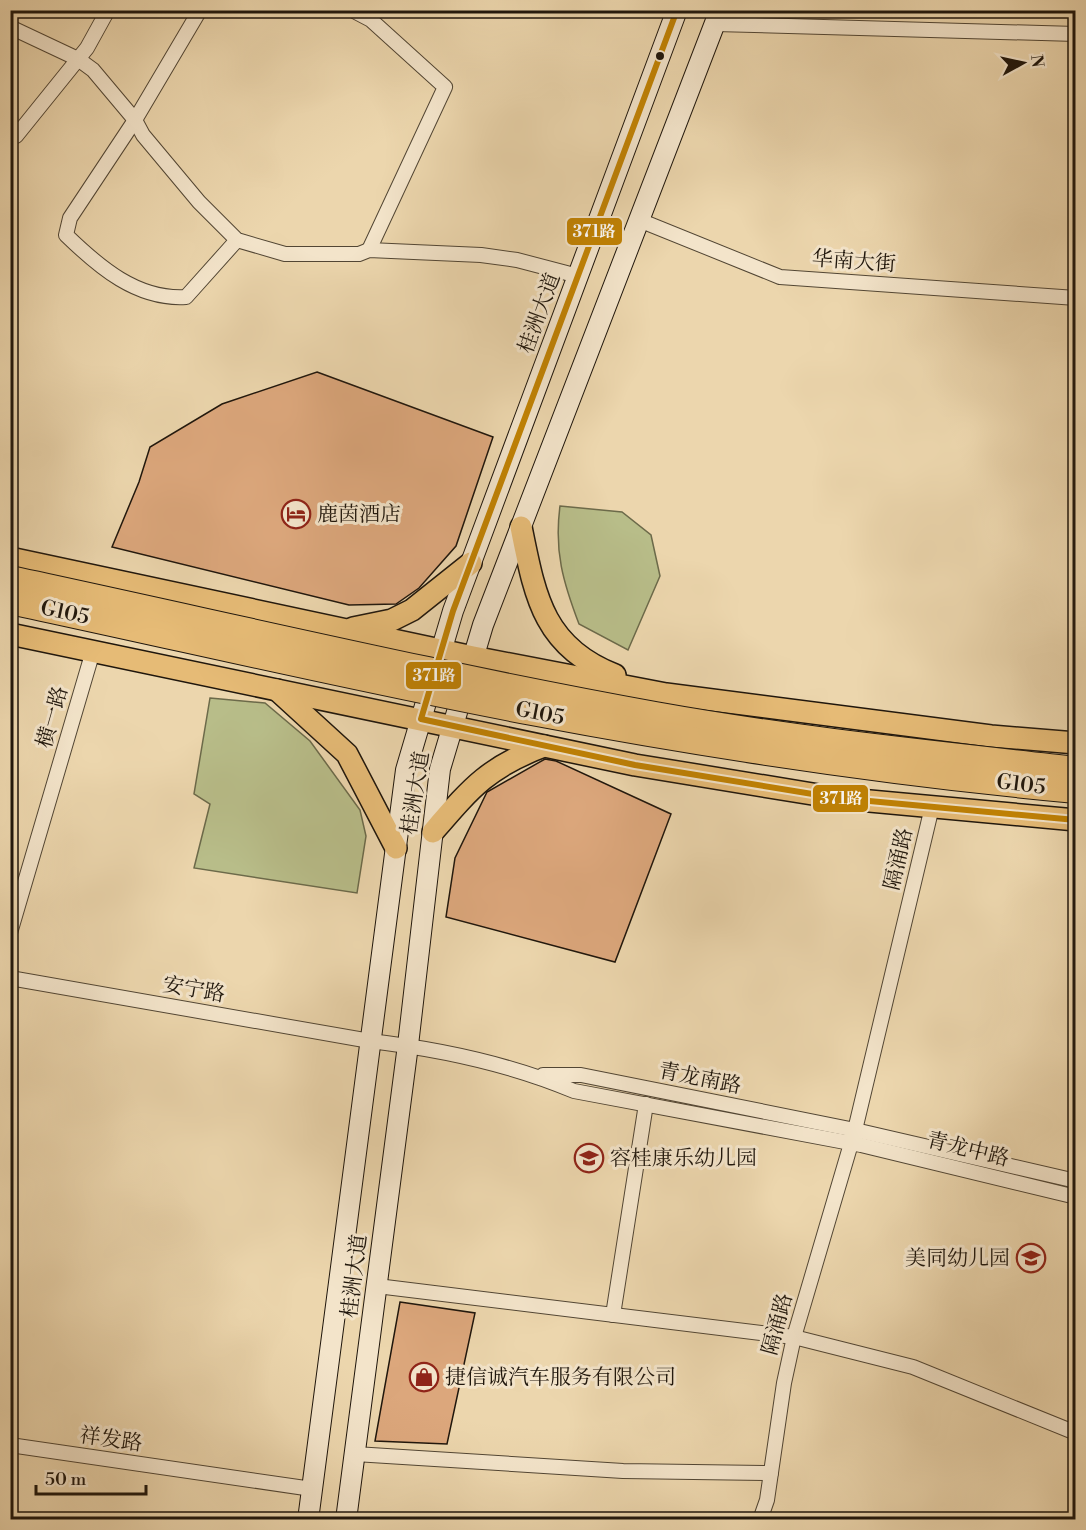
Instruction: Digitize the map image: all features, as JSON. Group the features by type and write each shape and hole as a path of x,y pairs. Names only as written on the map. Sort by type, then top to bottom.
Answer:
{"highway":[{"name":"G105","path":"10,579 451,675 656,715 867,746 1076,770"},
{"name":"G105","path":"10,601 530,712 723,747 1076,790"}],"main road":[{"name":"桂洲大道","path":"308,1520 406,770 453,611 677,10"},
{"name":"桂洲大道","path":"346,1520 408,1045 440,769 473,657 521,527 718,17"},
{"path":"521,527 541,606 564,644 591,666 666,694"},
{"path":"10,558 443,651 666,694 991,736 1076,742"},
{"path":"340,629 392,620 412,610 471,563"},
{"path":"331,700 348,689 358,670 349,641 340,629"},
{"path":"10,634 599,757 837,798 1076,820"},
{"path":"599,757 580,736 577,722 590,694 605,683"},
{"path":"276,689 346,754 396,848"},
{"path":"433,832 489,773 513,758 545,746"}],"street":[{"path":"16,136 87,48 108,10"},
{"path":"200,10 135,120 70,218 66,235 120,280 165,298 186,297 237,240"},
{"path":"352,10 371,20 445,87 369,250"},
{"path":"718,17 1076,34"},
{"path":"10,27 78,59 93,70 199,202 237,240 285,254 359,254 369,250 481,255 517,260 578,276"},
{"name":"华南大街","path":"639,220 780,277 1076,298"},
{"name":"横一路","path":"10,933 93,651"},
{"name":"隔涌路","path":"760,1520 771,1473 784,1383 794,1337 852,1137 932,807"},
{"name":"安宁路","path":"10,978 370,1041"},
{"name":"青龙南路","path":"370,1041 408,1045 536,1075 574,1091 852,1137"},
{"name":"青龙南路","path":"536,1075 581,1075 852,1137"},
{"path":"613,1315 646,1104"},
{"name":"青龙中路","path":"852,1137 1076,1181"},
{"name":"青龙中路","path":"852,1137 1076,1197"},
{"path":"377,1286 794,1337 913,1367 1076,1433"},
{"name":"祥发路","path":"10,1445 312,1489"},
{"path":"355,1455 623,1471 771,1473"}],"green space":[{"path":"560,506 622,512 651,535 660,576 628,650 579,624 561,566 558,538"},
{"path":"210,698 265,703 310,741 360,810 366,836 357,893 194,868 210,804 194,794"}],"building":[{"name":"鹿茵酒店","path":"317,372 493,437 456,546 419,588 396,604 349,605 112,547 139,482 150,447 222,404"},
{"path":"545,759 556,761 671,814 615,962 446,917 455,858 487,792"},
{"name":"捷信诚汽车服务有限公司","path":"400,1302 475,1313 447,1444 375,1441"}],"transit line":[{"name":"371路","path":"677,10 453,611 421,719 635,765 837,798 1076,820"}],"place":[{"name":"鹿茵酒店","path":"296,514"},
{"name":"容桂康乐幼儿园","path":"589,1158"},
{"name":"美同幼儿园","path":"1031,1258"},
{"name":"捷信诚汽车服务有限公司","path":"424,1377"}]}
